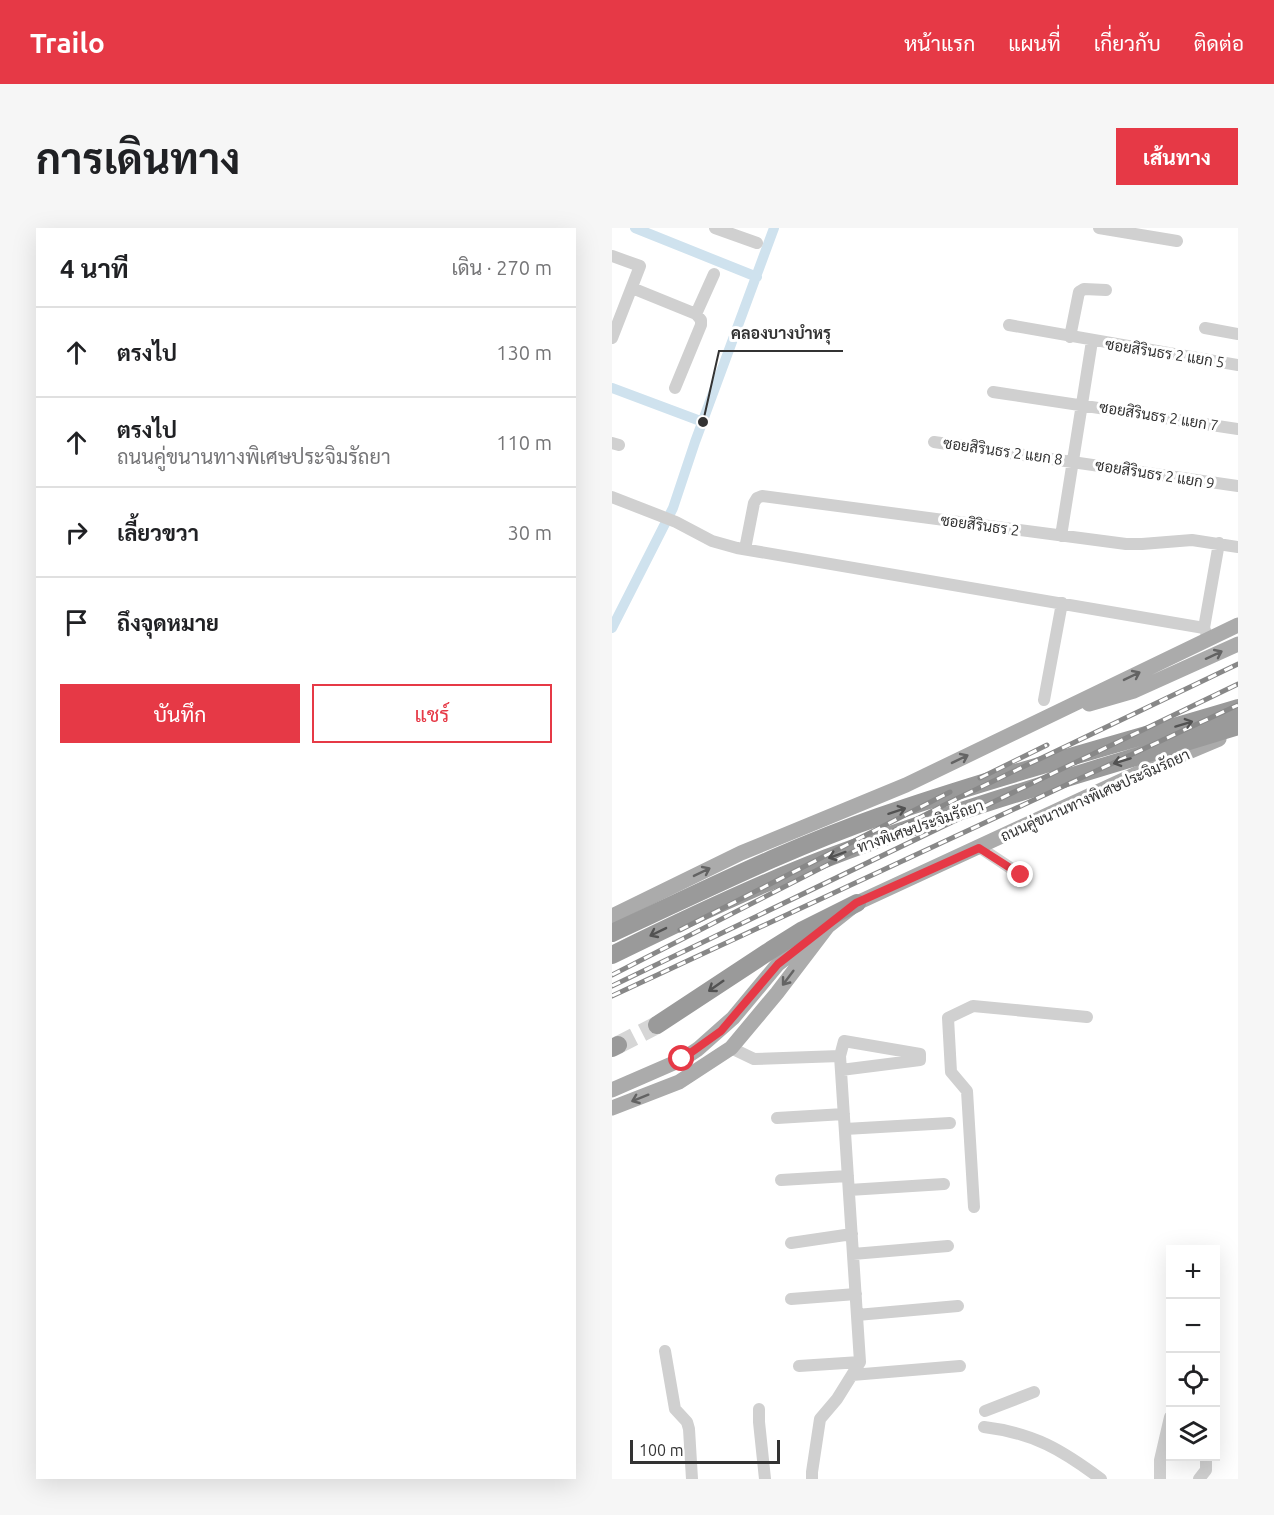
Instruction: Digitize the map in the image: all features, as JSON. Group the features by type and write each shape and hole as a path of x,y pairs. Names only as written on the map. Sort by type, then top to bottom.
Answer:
{"highway":[{"name":"ทางพิเศษประจิมรัถยา","path":"612,933 765,863 877,817 937,797 1238,708"},
{"name":"ทางพิเศษประจิมรัถยา","path":"612,955 752,889 881,838 1038,787 1238,729"},
{"path":"657,1025 803,930 856,903"}],"main road":[{"path":"612,916 741,853 928,775 1060,711 1206,634 1238,625"},
{"path":"1060,711 1134,691 1238,644"},
{"name":"ถนนคู่ขนานทางพิเศษประจิมรัถยา","path":"612,1108 679,1082 730,1048 777,993 828,926 856,903 1238,729"},
{"path":"612,928 762,857 850,809"},
{"path":"612,1090 682,1059 721,1031 778,964 828,926"}],"street":[{"path":"715,228 757,243"},
{"path":"1099,228 1163,233 1177,241"},
{"path":"612,256 640,266 612,338"},
{"path":"696,314 714,274"},
{"path":"632,288 696,314 701,320 675,388"},
{"path":"1070,337 1079,291 1084,289 1106,290"},
{"name":"ซอยสิรินธร 2 แยก 5","path":"1009,325 1238,365"},
{"path":"1205,328 1238,334"},
{"path":"1060,536 1092,341"},
{"name":"ซอยสิรินธร 2 แยก 7","path":"993,392 1238,429"},
{"name":"ซอยสิรินธร 2 แยก 8","path":"934,442 1072,461"},
{"name":"ซอยสิรินธร 2 แยก 9","path":"1072,461 1238,486"},
{"name":"ซอยสิรินธร 2","path":"745,549 754,503 762,496 1060,536 1142,544 1172,541 1219,543 1238,547"},
{"path":"612,497 676,522 712,541 745,549 1062,603 1206,634 1219,543"},
{"path":"1044,700 1062,603"},
{"path":"979,848 1021,875"},
{"path":"974,1207 967,1091 951,1072 948,1018 972,1006 1087,1017"},
{"path":"812,1479 820,1419 837,1399 860,1362 840,1056 844,1041 920,1054 920,1060 841,1070"},
{"path":"730,1048 754,1059 840,1056"},
{"path":"777,1118 844,1114"},
{"path":"845,1129 950,1123"},
{"path":"781,1180 848,1176"},
{"path":"849,1190 944,1184"},
{"path":"791,1244 852,1234"},
{"path":"853,1254 948,1246"},
{"path":"791,1299 856,1294"},
{"path":"857,1315 958,1306"},
{"path":"665,1351 675,1409 687,1422 689,1429 692,1479"},
{"path":"799,1366 860,1362"},
{"path":"852,1375 960,1366"},
{"path":"985,1411 1034,1392"},
{"path":"759,1409 765,1479"},
{"path":"984,1427 1010,1430 1042,1441 1101,1479"},
{"path":"1160,1479 1160,1460 1166,1434"},
{"path":"1199,1479 1206,1470 1206,1461"}],"waterway":[{"path":"635,228 757,277"},
{"path":"612,628 673,508 774,228"},
{"path":"612,388 703,422"}],"tunnel":[{"path":"618,1045 657,1025"}],"railway":[{"path":"612,975 956,799 1238,664"},
{"path":"612,986 1238,684"},
{"path":"612,996 1238,705"},
{"path":"980,778 1047,745"},
{"path":"680,930 950,792"}],"place":[{"name":"คลองบางบำหรุ","path":"703,422"}],"route":[{"path":"682,1059 721,1031 778,964 856,903 979,848 1021,875"}]}
